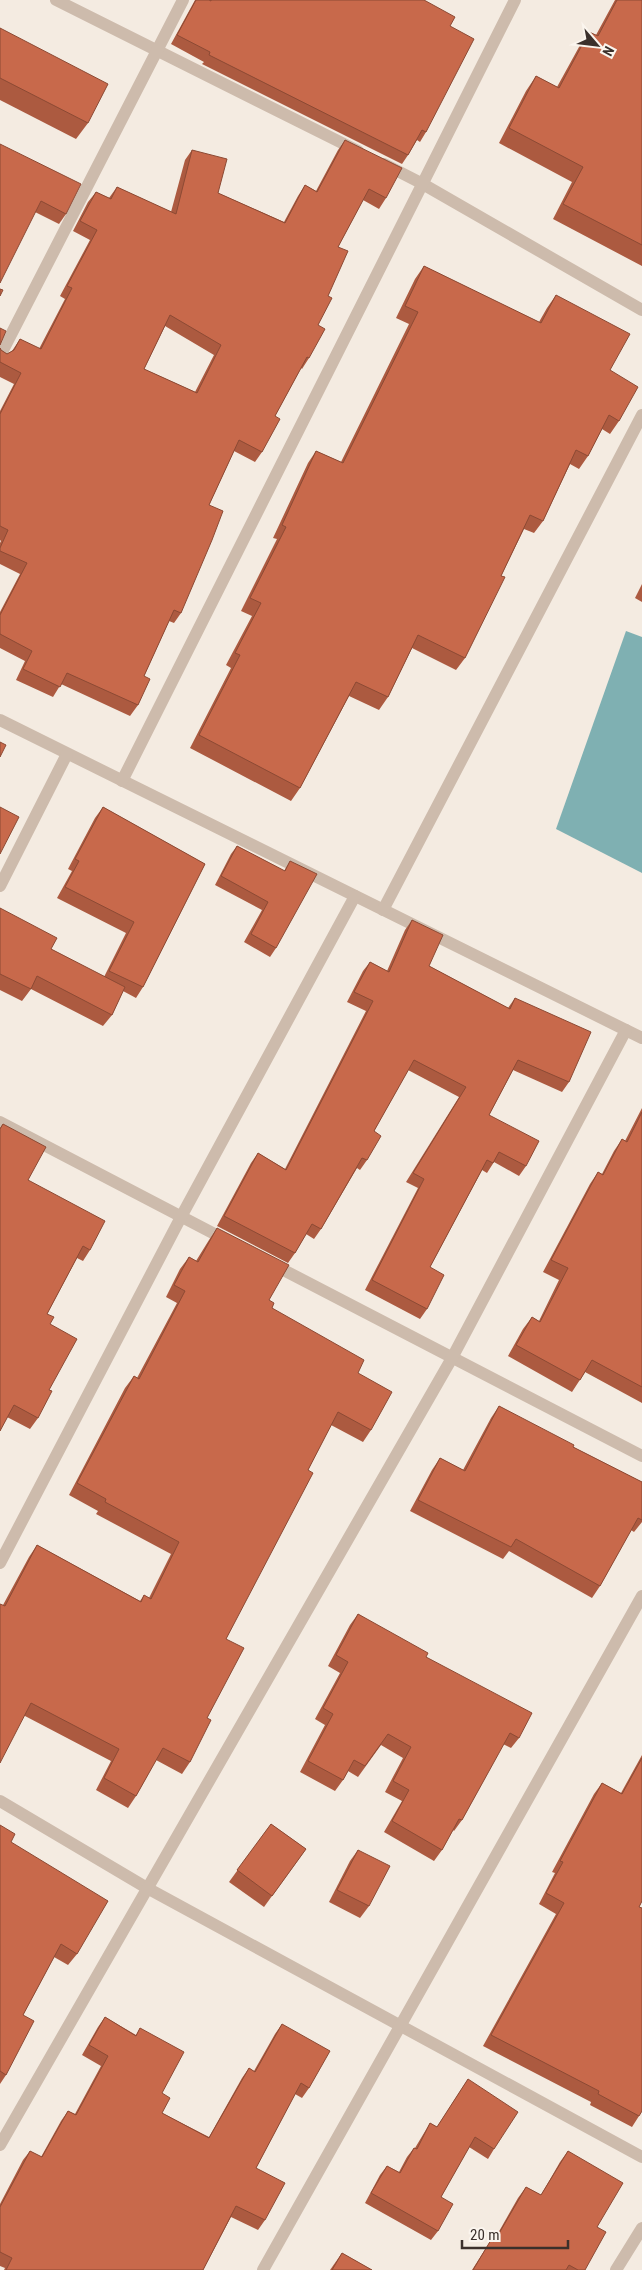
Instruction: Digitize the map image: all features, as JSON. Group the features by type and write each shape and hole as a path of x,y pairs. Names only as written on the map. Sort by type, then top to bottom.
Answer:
{"street":[{"path":"56,0 422,183 642,310"},
{"path":"0,356 183,0"},
{"path":"122,781 515,0"},
{"path":"383,910 642,415"},
{"path":"0,720 642,1038"},
{"path":"0,886 68,754"},
{"path":"0,1563 181,1217 355,896"},
{"path":"0,2145 452,1358 626,1030"},
{"path":"0,1122 242,1248"},
{"path":"260,1258 642,1456"},
{"path":"263,2270 642,1596"},
{"path":"0,1801 147,1888 642,2157"},
{"path":"616,2270 642,2228"}],"water":[{"path":"626,631 642,637 642,873 556,829"}],"building":[{"path":"196,0 424,0 455,17 450,26 474,39 426,132 422,130 408,155 209,55 210,52 177,35"},
{"path":"617,0 642,0 642,245 563,204 583,167 509,128 536,76 559,88 589,32 598,36"},
{"path":"0,28 108,84 88,123 0,78"},
{"path":"345,140 402,168 386,198 369,189 338,247 348,251 328,296 332,298 318,325 325,329 309,358 307,357 275,416 280,419 262,452 239,440 209,505 223,511 212,540 181,613 174,610 144,676 150,679 138,705 67,673 60,687 23,669 32,651 0,634 0,615 27,563 0,551 8,530 0,526 0,414 21,373 0,362 0,348 7,354 14,350 20,339 41,349 72,288 67,286 97,230 80,221 96,192 111,199 117,187 176,214 192,150 227,159 218,193 285,223 305,185 317,192","holes":["170,315 221,345 197,393 144,369"]},
{"path":"0,144 81,184 66,214 41,201 0,283"},
{"path":"424,266 541,323 556,295 630,334 610,370 638,387 619,421 609,415 588,456 576,450 543,521 530,515 501,576 505,577 465,658 418,635 388,697 356,682 300,788 199,735 240,655 235,653 261,603 250,598 286,527 282,525 316,451 343,463 418,312 405,306"},
{"path":"0,328 6,331 0,345"},
{"path":"0,742 6,745 0,757"},
{"path":"0,807 19,817 0,854"},
{"path":"103,807 205,864 143,987 109,971 134,922 65,887 79,861 75,859"},
{"path":"237,846 285,871 290,861 317,874 276,948 251,934 268,902 221,876"},
{"path":"0,908 57,938 51,949 125,987 112,1015 37,976 31,989 0,974"},
{"path":"412,920 443,935 429,966 510,1009 515,998 591,1032 569,1082 518,1060 489,1115 539,1141 526,1166 499,1152 493,1163 487,1160 430,1267 444,1275 427,1309 372,1280 424,1179 413,1173 466,1087 414,1060 374,1131 381,1136 367,1160 362,1158 321,1229 312,1224 295,1253 224,1216 258,1153 286,1170 373,1001 354,992 370,962 389,972"},
{"path":"642,1112 642,1387 592,1360 580,1380 516,1345 532,1317 540,1322 568,1268 551,1260 598,1172 603,1175 622,1139 627,1142"},
{"path":"3,1124 46,1147 28,1180 105,1221 90,1250 83,1246 47,1314 54,1317 50,1324 77,1339 49,1390 52,1391 38,1418 14,1405 0,1431 0,1129"},
{"path":"217,1228 289,1265 269,1300 274,1303 272,1308 364,1360 358,1373 392,1392 371,1430 338,1412 308,1470 313,1473 226,1639 244,1648 207,1718 211,1720 190,1762 163,1748 136,1796 104,1778 119,1749 31,1703 0,1763 0,1604 5,1606 37,1545 141,1602 144,1595 151,1599 179,1542 105,1502 106,1499 77,1483 134,1376 139,1379 185,1291 174,1285 189,1257 198,1262"},
{"path":"499,1406 642,1482 642,1520 638,1518 600,1586 516,1539 511,1547 418,1500 440,1458 465,1471"},
{"path":"358,1614 428,1653 426,1657 532,1713 519,1738 510,1733 462,1820 459,1819 442,1850 392,1821 409,1790 393,1781 411,1747 388,1734 365,1766 354,1760 343,1780 308,1761 333,1714 323,1708 348,1662 336,1655"},
{"path":"642,1758 642,1901 639,1907 642,1908 642,2111 639,2116 598,2094 599,2091 491,2035 564,1903 546,1893 563,1862 560,1861 602,1783 622,1794"},
{"path":"271,1824 306,1849 272,1896 237,1870"},
{"path":"0,1825 15,1834 11,1842 108,1901 77,1954 61,1944 23,2015 34,2021 6,2075 0,2071"},
{"path":"358,1850 390,1866 369,1906 337,1890"},
{"path":"105,2017 136,2036 140,2028 184,2052 162,2093 170,2098 162,2113 209,2138 249,2068 255,2072 282,2024 330,2051 309,2088 301,2083 256,2168 285,2183 265,2220 236,2206 203,2270 6,2270 12,2258 0,2252 0,2207 30,2151 42,2157 68,2111 76,2115 108,2056 89,2045"},
{"path":"468,2079 518,2112 494,2149 475,2137 441,2197 453,2204 438,2231 371,2193 387,2166 400,2173 414,2148 417,2149 430,2123 437,2127"},
{"path":"568,2151 623,2183 597,2227 606,2232 585,2270 578,2270 569,2265 566,2270 473,2270 491,2240 494,2242 526,2187 541,2195"},
{"path":"342,2253 372,2270 332,2270"}]}
